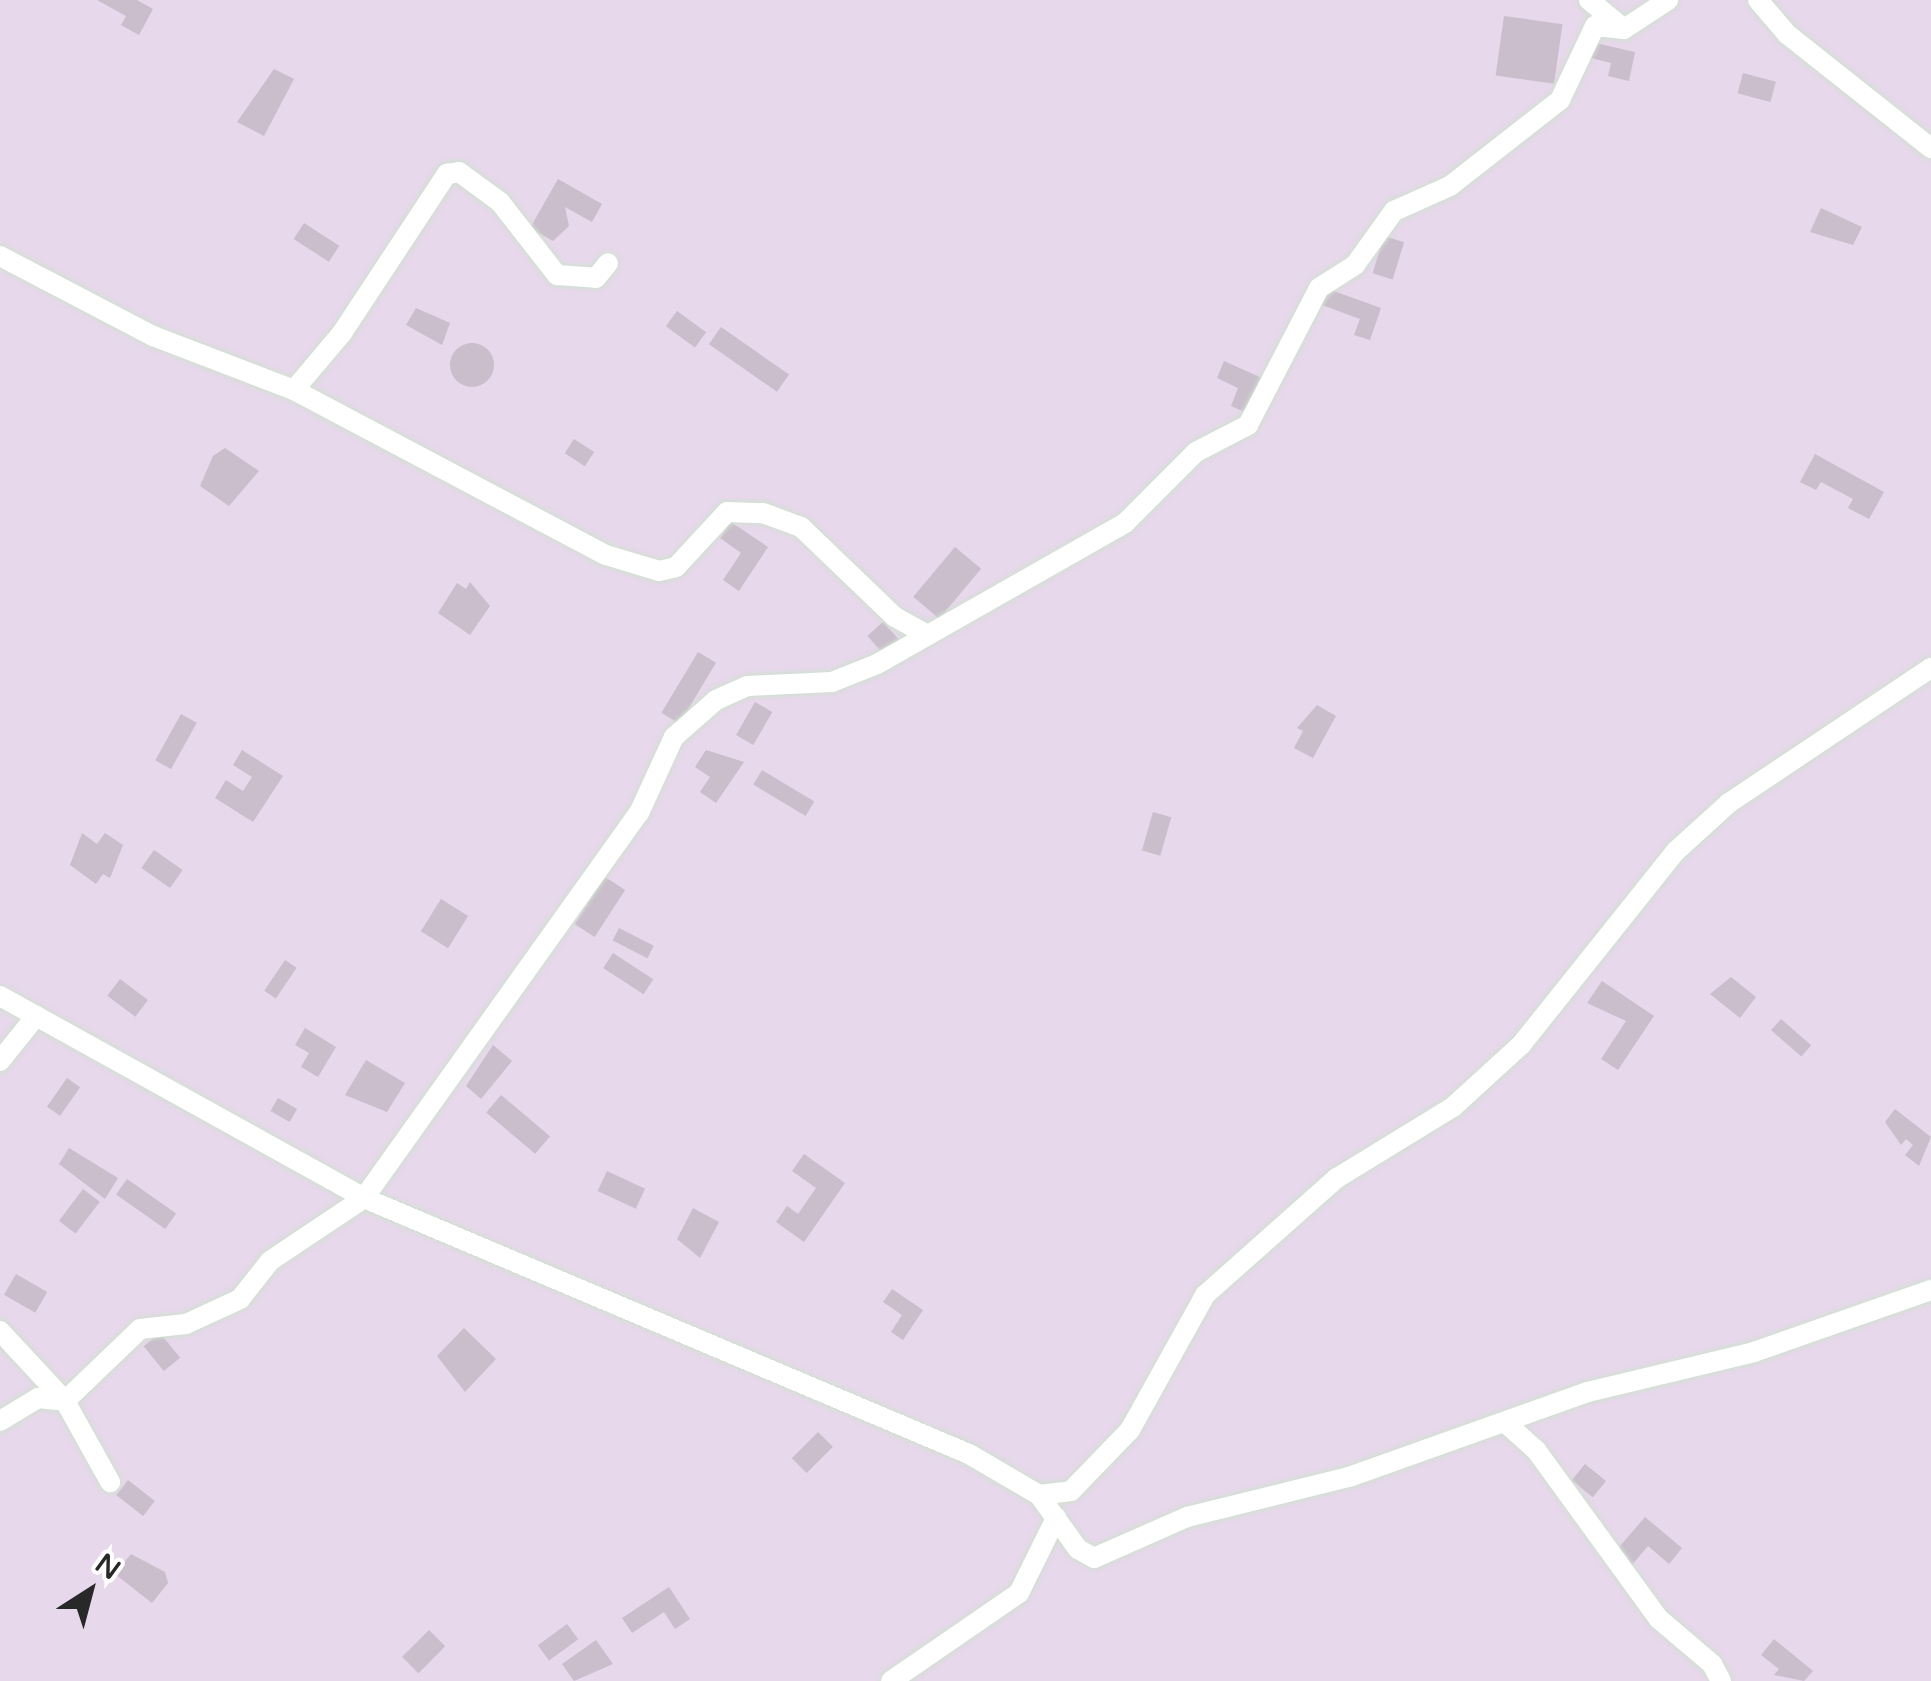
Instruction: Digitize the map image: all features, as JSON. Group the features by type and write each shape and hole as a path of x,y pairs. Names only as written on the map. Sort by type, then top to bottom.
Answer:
{"street":[{"path":"1589,0 1624,29"},
{"path":"65,1401 140,1329 186,1324 240,1299 270,1261 364,1198 639,813 674,737 716,700 747,686 832,682 1125,523 1196,452 1248,426 1319,288 1355,265 1394,211 1450,186 1560,100 1595,26 1624,29 1668,0"},
{"path":"1758,0 1788,34 1931,148"},
{"path":"294,390 342,334 447,174 459,172 500,202 557,274 596,278 608,263"},
{"path":"0,256 152,336 294,390 606,555 659,571 676,567 726,512 763,512 801,527 895,617 926,634"},
{"path":"1038,1495 1071,1490 1130,1430 1206,1295 1337,1178 1453,1107 1522,1045 1676,850 1729,803 1931,668"},
{"path":"0,996 364,1198 969,1454 1038,1495 1094,1558 1187,1517 1349,1476 1508,1424 1588,1392 1754,1352 1931,1290"},
{"path":"0,1061 36,1016"},
{"path":"0,1331 65,1401 110,1482"},
{"path":"0,1421 38,1398 65,1401"},
{"path":"1508,1424 1536,1450 1659,1619 1712,1664 1721,1681"},
{"path":"891,1681 1018,1593 1056,1518"}],"building":[{"path":"97,0 137,0 153,9 139,35 121,25 126,16"},
{"path":"1504,16 1562,24 1554,84 1496,75"},
{"path":"1591,42 1635,52 1629,81 1608,76 1611,63 1587,57"},
{"path":"274,69 294,79 264,136 237,122"},
{"path":"1743,73 1776,82 1770,102 1738,93"},
{"path":"558,179 602,204 592,222 565,207 569,226 553,241 530,228"},
{"path":"1821,208 1862,227 1853,245 1810,232"},
{"path":"304,223 339,246 329,262 294,239"},
{"path":"1384,236 1404,242 1393,279 1373,273"},
{"path":"1328,289 1381,308 1370,340 1354,335 1360,319 1322,305"},
{"path":"416,308 450,323 442,345 406,325"},
{"path":"677,311 706,332 695,348 666,326"},
{"path":"721,327 789,375 777,392 709,344"},
{"path":"472,343 488,349 494,365 488,381 472,387 456,381 450,365 456,349"},
{"path":"1224,361 1262,378 1247,413 1231,406 1238,388 1217,378"},
{"path":"574,439 594,452 585,466 565,453"},
{"path":"225,448 259,471 229,506 200,486 213,456"},
{"path":"1815,454 1884,492 1869,519 1848,508 1853,499 1821,482 1816,490 1800,482"},
{"path":"731,522 768,547 739,591 723,580 741,553 720,538"},
{"path":"955,547 981,569 939,619 913,597"},
{"path":"470,582 490,606 470,635 438,613 457,583 466,589"},
{"path":"883,622 899,640 883,654 867,636"},
{"path":"698,652 716,663 679,724 661,713"},
{"path":"755,702 772,712 753,745 736,735"},
{"path":"1317,705 1336,716 1313,758 1294,748 1303,731 1297,728"},
{"path":"181,714 197,723 171,769 155,760"},
{"path":"242,750 283,776 253,822 215,798 226,780 243,791 252,777 233,765"},
{"path":"706,750 744,762 716,803 700,792 710,777 695,767"},
{"path":"762,770 814,801 806,816 753,785"},
{"path":"1153,812 1171,817 1160,856 1142,850"},
{"path":"82,833 97,844 105,833 123,845 110,878 103,874 96,884 70,865"},
{"path":"154,850 183,870 170,888 141,868"},
{"path":"605,877 625,890 595,937 575,924"},
{"path":"441,899 468,916 448,948 421,931"},
{"path":"619,928 654,946 647,958 613,940"},
{"path":"613,953 653,979 643,994 603,968"},
{"path":"285,960 297,968 276,999 264,991"},
{"path":"1731,977 1756,997 1740,1018 1710,994"},
{"path":"120,979 148,1000 135,1017 107,996"},
{"path":"1602,981 1654,1016 1618,1070 1601,1059 1626,1021 1587,1003"},
{"path":"1781,1019 1811,1045 1801,1057 1771,1030"},
{"path":"305,1028 336,1047 318,1077 301,1067 309,1053 295,1045"},
{"path":"493,1045 512,1061 481,1099 466,1086"},
{"path":"366,1060 405,1083 387,1112 345,1095"},
{"path":"67,1078 80,1087 60,1116 47,1107"},
{"path":"501,1095 550,1136 535,1154 486,1113"},
{"path":"278,1098 297,1109 290,1122 270,1111"},
{"path":"1895,1109 1931,1137 1919,1166 1905,1155 1913,1145 1906,1139 1901,1145 1885,1122"},
{"path":"69,1148 118,1178 105,1199 59,1164"},
{"path":"804,1154 845,1183 804,1242 776,1222 787,1206 798,1214 816,1188 792,1171"},
{"path":"607,1171 645,1189 636,1209 598,1191"},
{"path":"127,1179 176,1213 165,1229 116,1195"},
{"path":"83,1189 100,1202 76,1234 59,1221"},
{"path":"693,1208 719,1222 700,1258 677,1239"},
{"path":"16,1274 47,1292 35,1313 4,1295"},
{"path":"892,1289 923,1310 903,1340 891,1332 902,1315 883,1302"},
{"path":"464,1328 496,1359 465,1392 437,1356"},
{"path":"160,1333 180,1358 164,1371 144,1346"},
{"path":"818,1432 833,1447 807,1473 792,1458"},
{"path":"1585,1464 1606,1481 1593,1497 1572,1480"},
{"path":"128,1480 155,1501 143,1516 116,1495"},
{"path":"1645,1517 1682,1548 1669,1564 1648,1546 1631,1566 1614,1553"},
{"path":"131,1554 165,1572 168,1583 152,1603 115,1574"},
{"path":"669,1587 690,1619 675,1629 664,1612 632,1633 622,1618"},
{"path":"567,1624 578,1639 549,1661 538,1645"},
{"path":"429,1630 445,1646 418,1673 402,1657"},
{"path":"1774,1639 1813,1671 1804,1681 1774,1675 1779,1669 1761,1655"},
{"path":"596,1640 613,1664 574,1681 562,1664"}]}
